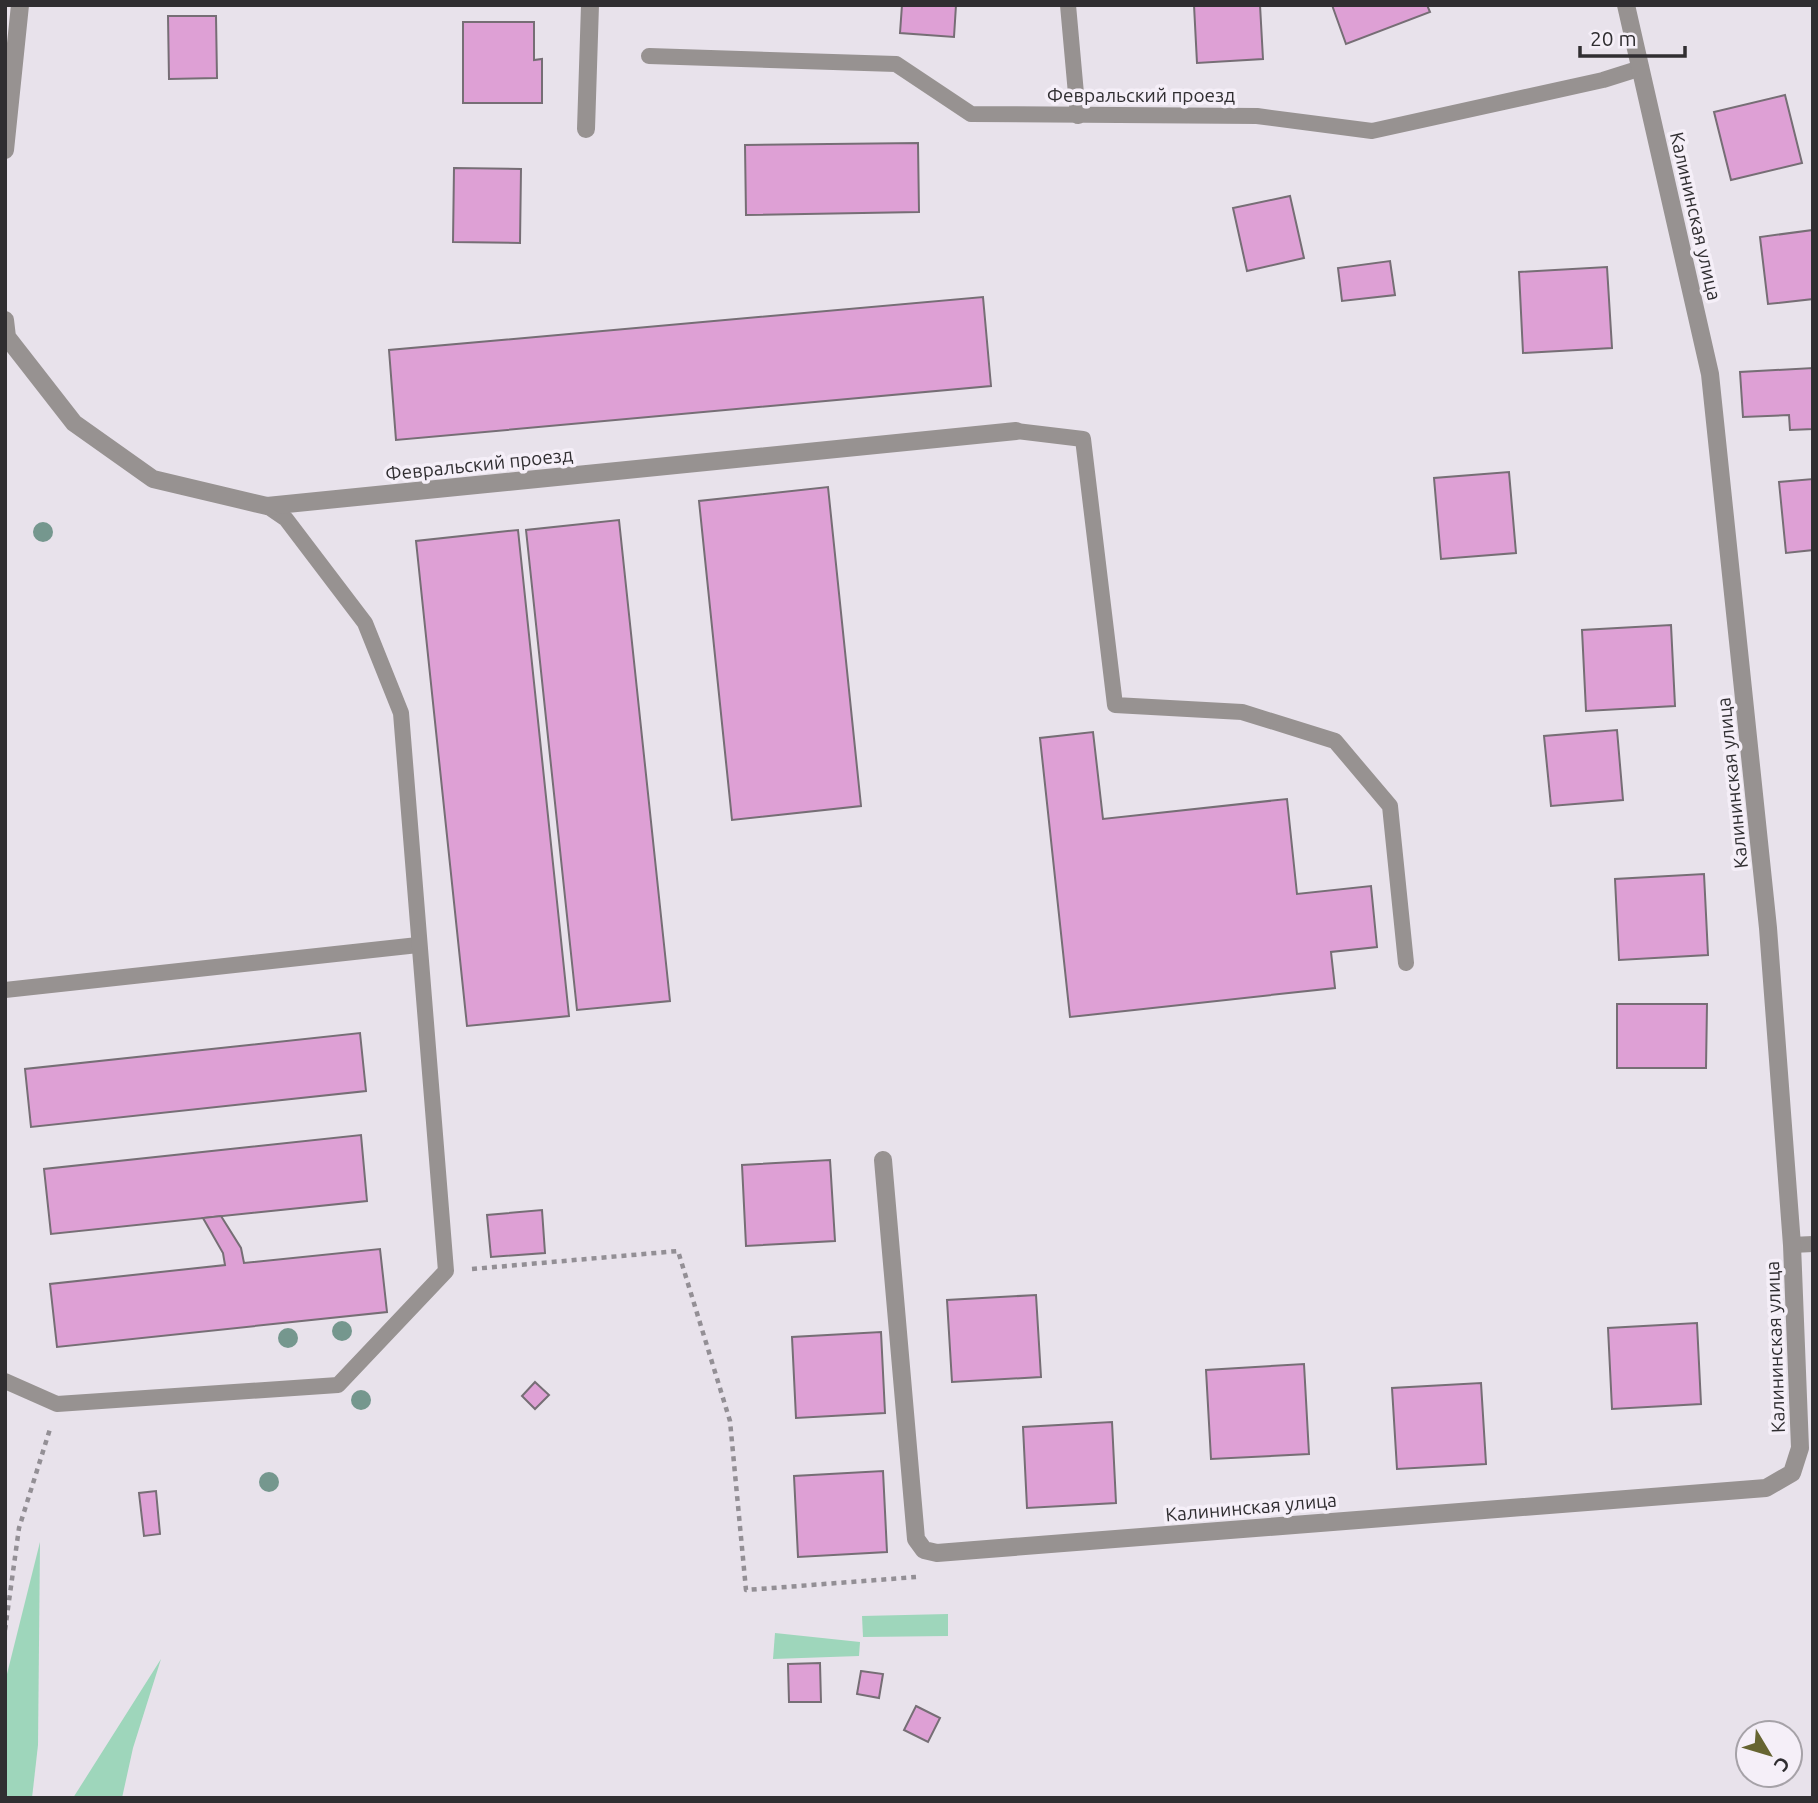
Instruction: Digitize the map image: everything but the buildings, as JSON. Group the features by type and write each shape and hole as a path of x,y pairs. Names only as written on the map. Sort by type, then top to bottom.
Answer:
{"street":[{"path":"5,150 20,5"},
{"path":"586,129 590,5"},
{"name":"Калининская улица","path":"883,1160 916,1539 924,1550 937,1553 1766,1488 1792,1473 1800,1448 1792,1245 1768,928 1710,374 1626,5"},
{"name":"Февральский проезд","path":"6,328 74,423 153,479 267,506 1016,431"}],"lane":[{"path":"1068,5 1078,116"},
{"name":"Февральский проезд","path":"649,56 896,65 971,114 1257,116 1372,131 1603,80 1641,68"},
{"path":"1016,431 1083,439 1115,705 1242,712 1335,741 1390,806 1406,962"},
{"path":"5,1381 57,1404 338,1385 446,1271 401,713 365,623 286,519 267,506"},
{"path":"5,990 418,945"},
{"path":"1792,1245 1813,1244"}],"path":[{"path":"446,1271 678,1251 730,1421 746,1590 927,1576"},
{"path":"5,1630 19,1528 57,1404"}],"green space":[{"path":"40,1542 38,1745 32,1798 5,1798 5,1682"},
{"path":"948,1614 948,1636 863,1637 862,1616"},
{"path":"775,1633 860,1642 859,1656 773,1659"},
{"path":"161,1659 133,1748 122,1798 73,1798"}]}
